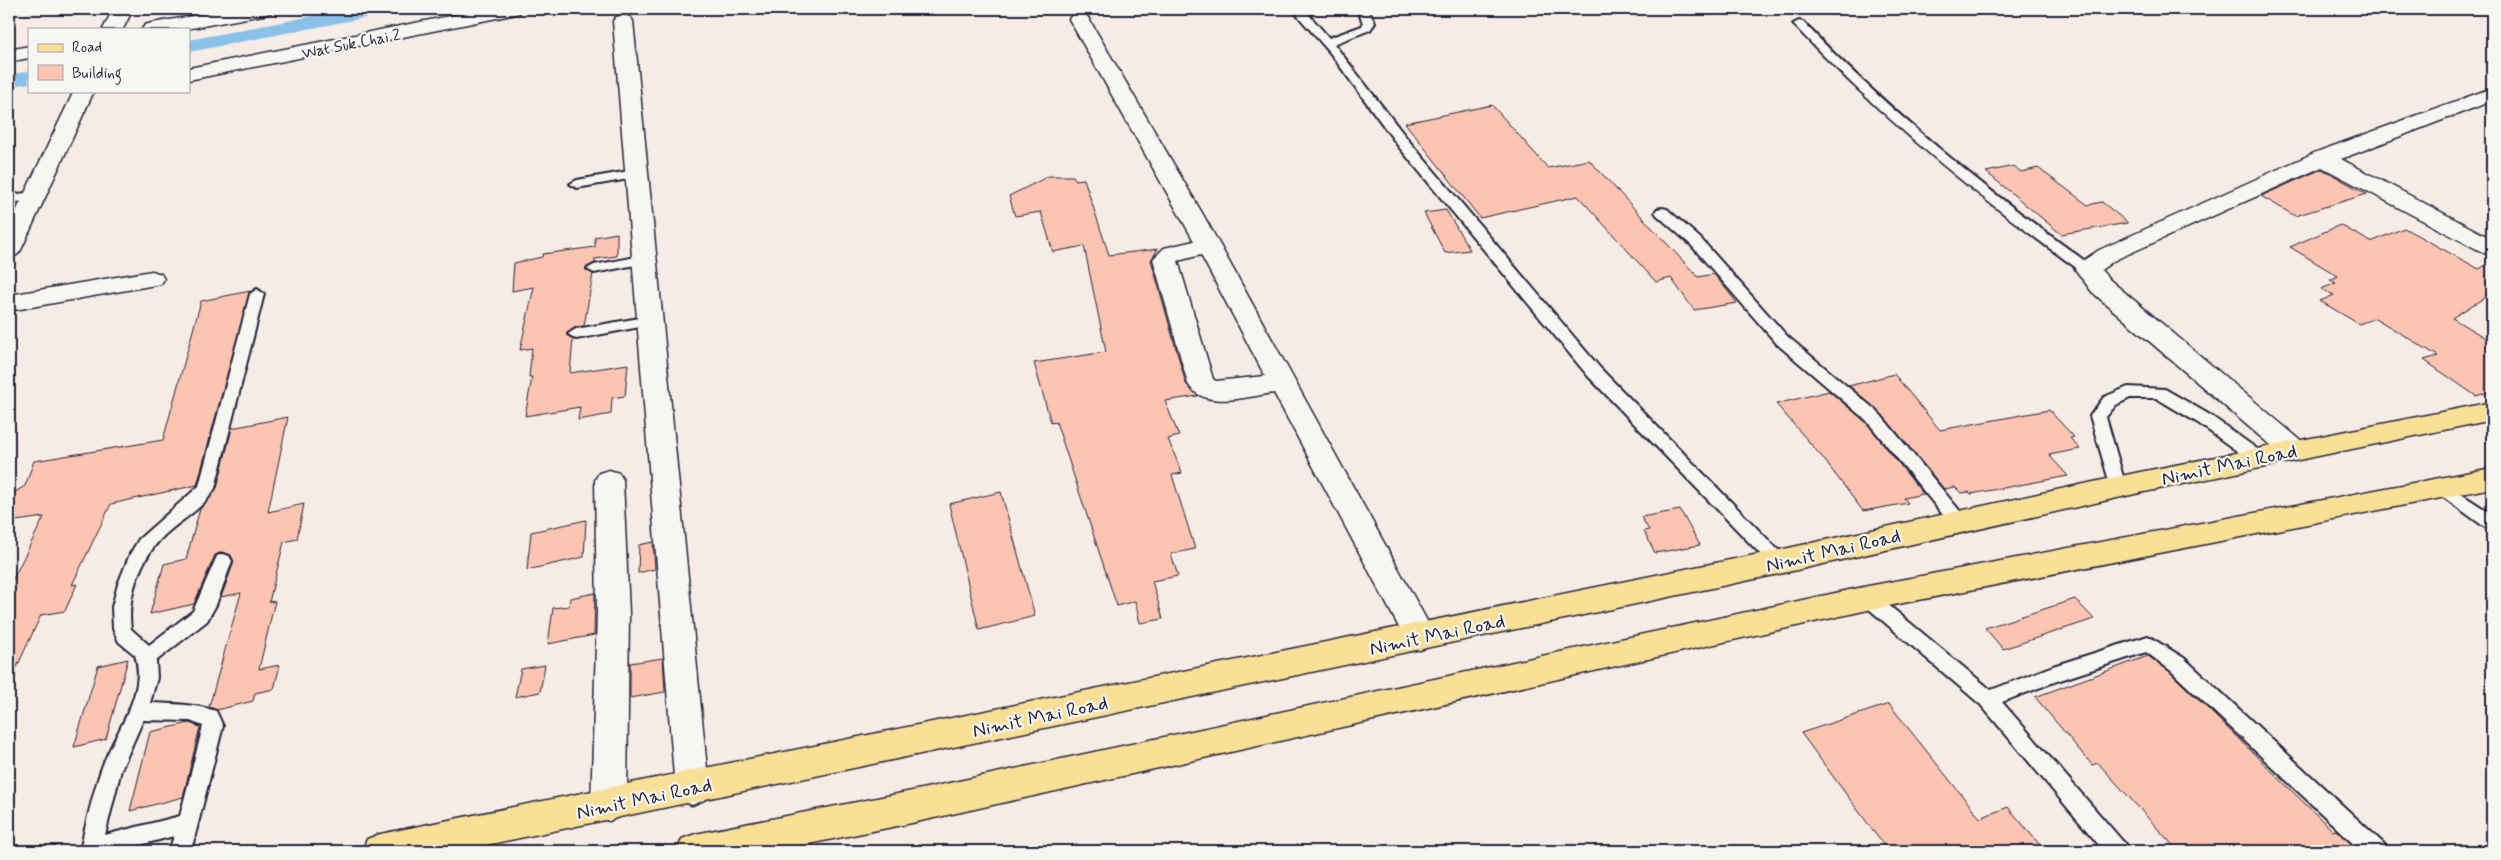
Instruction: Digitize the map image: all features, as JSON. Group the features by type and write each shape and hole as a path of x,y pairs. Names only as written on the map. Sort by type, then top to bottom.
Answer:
{"main road":[{"name":"Nimit Mai Road","path":"380,851 1779,562 1958,521 2294,450 2492,412"},
{"path":"710,850 1868,598 2492,478"}],"street":[{"path":"114,28 123,9"},
{"path":"158,28 263,9"},
{"name":"Wat Suk Chai 2","path":"190,74 512,9"},
{"path":"1080,19 1208,246 1420,637"},
{"path":"623,21 635,174 646,259 692,788"},
{"path":"9,56 28,52"},
{"path":"9,250 34,196 88,92"},
{"path":"2294,450 2101,286 2087,269 2107,255 2322,158 2492,94"},
{"path":"2322,158 2492,248"},
{"path":"1208,246 1172,253 1165,259 1201,384 1212,391 1281,383"},
{"path":"9,303 152,279"},
{"path":"608,480 613,612 610,805"}],"lane":[{"path":"1298,9 1326,42 1404,144 1594,372 1779,562"},
{"path":"1326,42 1366,28 1370,23 1363,9"},
{"path":"1799,24 1832,61 1885,112 2016,219 2087,269"},
{"path":"577,184 635,174"},
{"path":"9,199 34,196"},
{"path":"1662,212 1696,242 1782,340 1873,417 1958,521"},
{"path":"594,269 646,259"},
{"path":"189,823 92,849 96,823 115,759 137,711 147,678 146,658 140,646 126,637 121,626 119,615 122,598 139,553 149,540 162,527 191,506 207,488 257,294"},
{"path":"576,334 651,321"},
{"path":"2118,487 2098,416 2110,401 2128,392 2159,393 2204,419 2258,458"},
{"path":"2441,487 2492,523"},
{"path":"146,658 200,616 207,605 223,560"},
{"path":"1868,598 1988,698 2117,851"},
{"path":"1988,698 2053,674 2148,644 2177,664 2376,851"},
{"path":"137,711 201,715 209,717 214,726 180,851"}],"building":[{"path":"1492,105 1548,168 1589,160 1698,277 1714,274 1737,303 1694,310 1671,278 1656,282 1578,196 1480,218 1405,123"},
{"path":"2014,166 2021,172 2038,168 2088,205 2102,202 2128,223 2061,234 1986,172"},
{"path":"2322,169 2367,194 2295,216 2261,196"},
{"path":"1049,176 1073,176 1076,180 1084,179 1109,255 1158,249 1151,260 1186,384 1198,396 1165,401 1179,436 1168,439 1182,473 1172,475 1195,549 1171,554 1178,576 1152,581 1163,619 1140,623 1135,601 1117,606 1056,422 1051,423 1034,363 1106,352 1084,246 1053,252 1041,212 1015,216 1009,196"},
{"path":"1446,210 1470,250 1445,253 1424,213"},
{"path":"2340,225 2371,242 2404,228 2479,269 2492,262 2492,293 2452,318 2492,342 2492,391 2476,396 2424,360 2438,356 2375,318 2359,324 2320,301 2334,295 2321,289 2336,283 2330,280 2338,276 2290,247"},
{"path":"617,233 617,256 595,259 595,263 585,268 593,274 584,326 575,327 566,335 573,339 570,373 628,364 625,396 612,398 611,414 578,420 580,407 525,416 532,377 529,377 532,348 520,350 534,287 512,291 514,263 542,257 543,254 595,247 595,237"},
{"path":"250,291 197,485 111,504 72,585 77,584 65,611 41,615 9,684 9,582 12,581 44,517 9,522 9,505 15,492 25,486 34,461 163,440 201,301"},
{"path":"1894,374 1940,430 2049,410 2074,437 2070,438 2080,449 2049,455 2068,476 1971,494 1969,492 1961,493 1955,487 1944,489 1880,412 1849,386"},
{"path":"1829,391 1866,422 1923,494 1904,498 1908,503 1863,511 1822,457 1776,404"},
{"path":"288,417 268,512 304,504 297,539 284,542 269,602 275,601 259,669 280,665 274,689 255,693 253,701 217,710 209,707 241,593 221,597 234,562 231,555 222,552 215,555 194,604 150,614 164,564 186,559 200,509 217,488 232,428"},
{"path":"1001,492 1035,616 979,630 949,504"},
{"path":"1680,510 1700,545 1655,553 1644,531 1649,530 1641,517"},
{"path":"586,520 584,557 527,570 531,532"},
{"path":"653,542 655,569 638,573 639,545"},
{"path":"595,593 594,635 548,644 553,608 569,606 570,598"},
{"path":"2075,599 2094,619 2003,649 1985,628"},
{"path":"2148,656 2169,671 2333,831 2336,830 2359,851 2178,851 2098,763 2092,765 2035,697"},
{"path":"663,658 665,692 630,698 630,663"},
{"path":"128,659 106,739 74,747 98,666"},
{"path":"545,665 540,692 515,697 521,669"},
{"path":"1889,704 1980,818 2008,807 2045,851 1888,851 1801,733"},
{"path":"189,723 200,727 183,797 130,811 150,732"}],"waterway":[{"path":"190,46 379,9"},
{"path":"9,81 28,77"}]}
